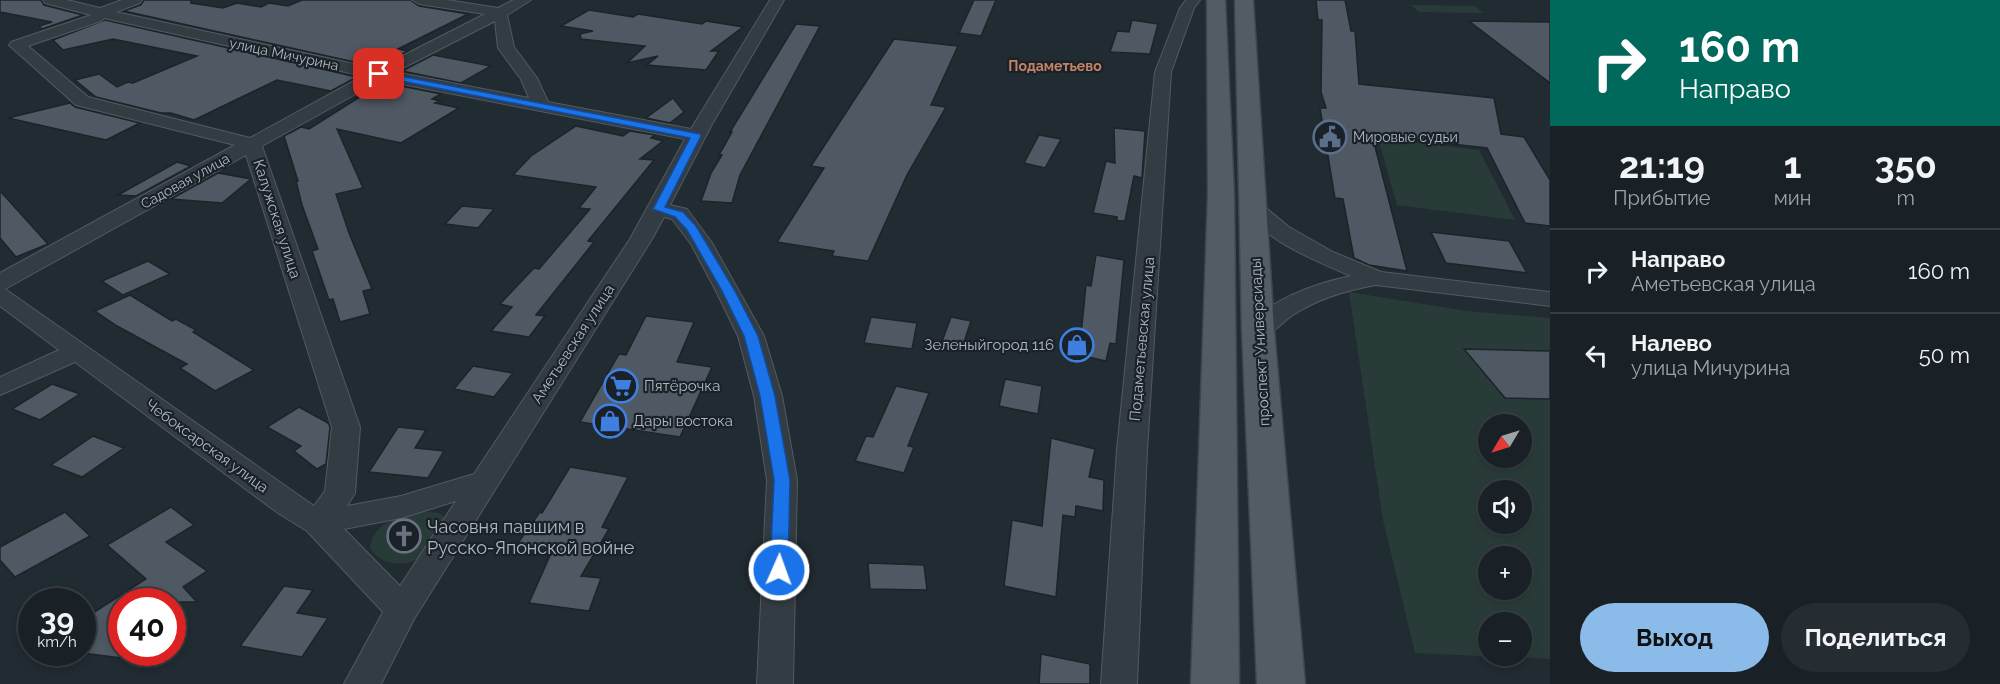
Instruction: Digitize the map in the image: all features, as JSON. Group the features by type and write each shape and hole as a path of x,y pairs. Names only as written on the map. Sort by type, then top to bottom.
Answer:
{"main road":[{"path":"1215,684 1221,195 1216,0"},
{"name":"проспект Универсиады","path":"1244,0 1258,330 1281,684"}],"street":[{"name":"улица Мичурина","path":"50,0 379,74 696,136"},
{"name":"Калужская улица","path":"135,0 100,13 96,18 18,45 82,101 252,144 346,427 340,493 318,523"},
{"path":"419,0 498,12 502,21 506,48 530,78 541,105"},
{"name":"Садовая улица","path":"0,283 379,74 524,0"},
{"name":"Аметьевская улица","path":"362,684 402,610 658,209 696,136 777,0"},
{"name":"Подаметьевская улица","path":"1119,684 1132,450 1163,72 1187,8 1193,0"},
{"path":"1254,208 1281,232 1302,244 1325,257 1377,278"},
{"path":"658,209 679,214 692,228 712,262 751,336 768,396 782,480 775,684"},
{"path":"1258,330 1276,314 1310,294 1350,281 1377,278 1550,299"},
{"name":"Чебоксарская улица","path":"0,295 289,505 318,523 402,610"},
{"path":"0,387 77,351"},
{"path":"318,523 401,507 486,481"}],"green space":[{"path":"1411,5 1474,6 1484,13 1419,12"},
{"path":"1378,138 1479,150 1515,220 1397,205"},
{"path":"1349,292 1466,311 1550,318 1550,659 1532,658 1532,612 1478,612 1478,656 1415,653 1383,520"},
{"path":"423,511 439,513 448,520 427,553 412,561 396,564 381,559 375,554 370,547 377,531 398,518"}],"building":[{"path":"0,0 41,0 44,5 83,15 42,29 39,26 52,22 0,12"},
{"path":"144,0 191,0 191,3 223,8 237,3 261,7 269,3 288,6 302,0 410,0 419,6 468,14 398,49 408,51 377,67 124,11 141,5"},
{"path":"974,0 996,0 981,36 959,33"},
{"path":"1316,0 1345,0 1351,31 1355,31 1359,84 1494,98 1501,134 1524,137 1550,180 1550,226 1525,223 1487,148 1372,135 1407,271 1369,265 1354,258 1343,199 1335,198 1320,108 1326,108 1321,92 1322,20 1318,20"},
{"path":"589,10 633,17 638,14 702,24 706,21 743,27 711,51 719,51 706,70 647,65 658,56 627,63 645,46 581,39 580,34 593,31 561,26"},
{"path":"105,20 357,77 331,91 277,80 194,120 171,113 161,113 96,97 75,80 99,74 117,87 128,82 133,83 197,56 113,39 63,50 53,40"},
{"path":"1132,20 1158,24 1150,54 1110,52 1117,31 1129,32"},
{"path":"1469,21 1550,22 1550,83"},
{"path":"796,24 820,26 740,175 732,203 701,201 711,173 722,155 719,155 732,132 730,132"},
{"path":"894,39 958,46 931,105 946,107 907,175 868,261 832,256 834,251 777,242 824,168 811,166"},
{"path":"433,55 491,66 461,83 402,71"},
{"path":"381,82 441,94 432,99 440,101 435,103 459,108 401,143 337,129 363,188 336,194 372,289 363,291 370,314 340,322 333,299 329,300 312,251 318,249 302,205 296,181 298,181 284,136 301,127 309,129"},
{"path":"673,98 684,112 670,123 646,118"},
{"path":"70,103 75,107 140,123 106,140 8,118"},
{"path":"576,126 623,136 630,131 655,135 651,138 663,141 640,159 654,160 588,241 594,242 536,315 545,316 529,337 491,331 512,307 500,304 534,268 539,269 590,209 579,208 596,187 513,175 531,156"},
{"path":"1114,128 1145,131 1142,178 1134,176 1125,221 1117,221 1117,217 1093,213 1106,161 1115,163"},
{"path":"1039,135 1061,139 1045,168 1024,163"},
{"path":"177,162 191,166 136,196 118,195"},
{"path":"218,173 251,179 222,203 171,199"},
{"path":"0,191 48,244 16,257 0,238"},
{"path":"462,206 494,209 478,228 445,224"},
{"path":"1431,232 1509,241 1527,273 1446,263"},
{"path":"1096,255 1124,260 1116,344 1110,343 1106,361 1079,355 1086,285 1091,286"},
{"path":"148,261 170,274 123,295 102,281"},
{"path":"130,295 172,321 176,319 196,330 193,332 254,370 215,391 180,368 187,364 117,326 95,311"},
{"path":"646,316 694,322 677,362 712,367 680,437 580,422 619,354 626,355"},
{"path":"871,317 917,323 912,349 864,343"},
{"path":"951,317 971,321 962,348 941,344"},
{"path":"1464,349 1550,351 1550,399 1505,398"},
{"path":"473,366 513,373 494,397 454,389"},
{"path":"1005,379 1042,386 1038,414 999,406"},
{"path":"52,384 80,394 40,420 12,409"},
{"path":"896,386 929,393 908,446 914,447 904,473 855,461 866,436 873,437"},
{"path":"299,407 328,423 330,427 326,464 317,469 294,451 301,446 267,427"},
{"path":"398,427 426,430 415,448 444,451 428,478 369,472"},
{"path":"93,436 124,448 82,477 51,465"},
{"path":"1051,438 1095,449 1089,477 1104,480 1103,511 1076,506 1075,517 1063,515 1056,597 1004,586 1012,520 1042,526"},
{"path":"570,467 628,477 602,527 609,529 581,576 601,578 589,611 529,603 552,551 518,543 540,512 542,513"},
{"path":"171,507 194,525 166,542 207,571 184,588 132,588 146,579 107,545"},
{"path":"65,512 90,536 15,577 0,560 0,547"},
{"path":"868,563 924,565 927,590 870,589"},
{"path":"284,586 313,590 297,613 328,618 302,657 240,646"},
{"path":"186,590 197,602 186,602"},
{"path":"108,603 108,656 96,655 96,611"},
{"path":"1041,654 1090,664 1090,684 1039,684"}],"place":[{"name":"Мировые судьи","path":"1330,137"},
{"name":"Зеленыйгород 116","path":"1077,345"},
{"name":"Пятёрочка","path":"621,386"},
{"name":"Дары востока","path":"610,421"},
{"name":"Часовня павшим в Русско-Японской войне","path":"404,536"}],"district":[{"name":"Подаметьево","path":"1055,66"}],"route":[{"path":"379,74 696,136 658,209 679,214 692,228 751,336 768,396 782,480 779,570"}]}
